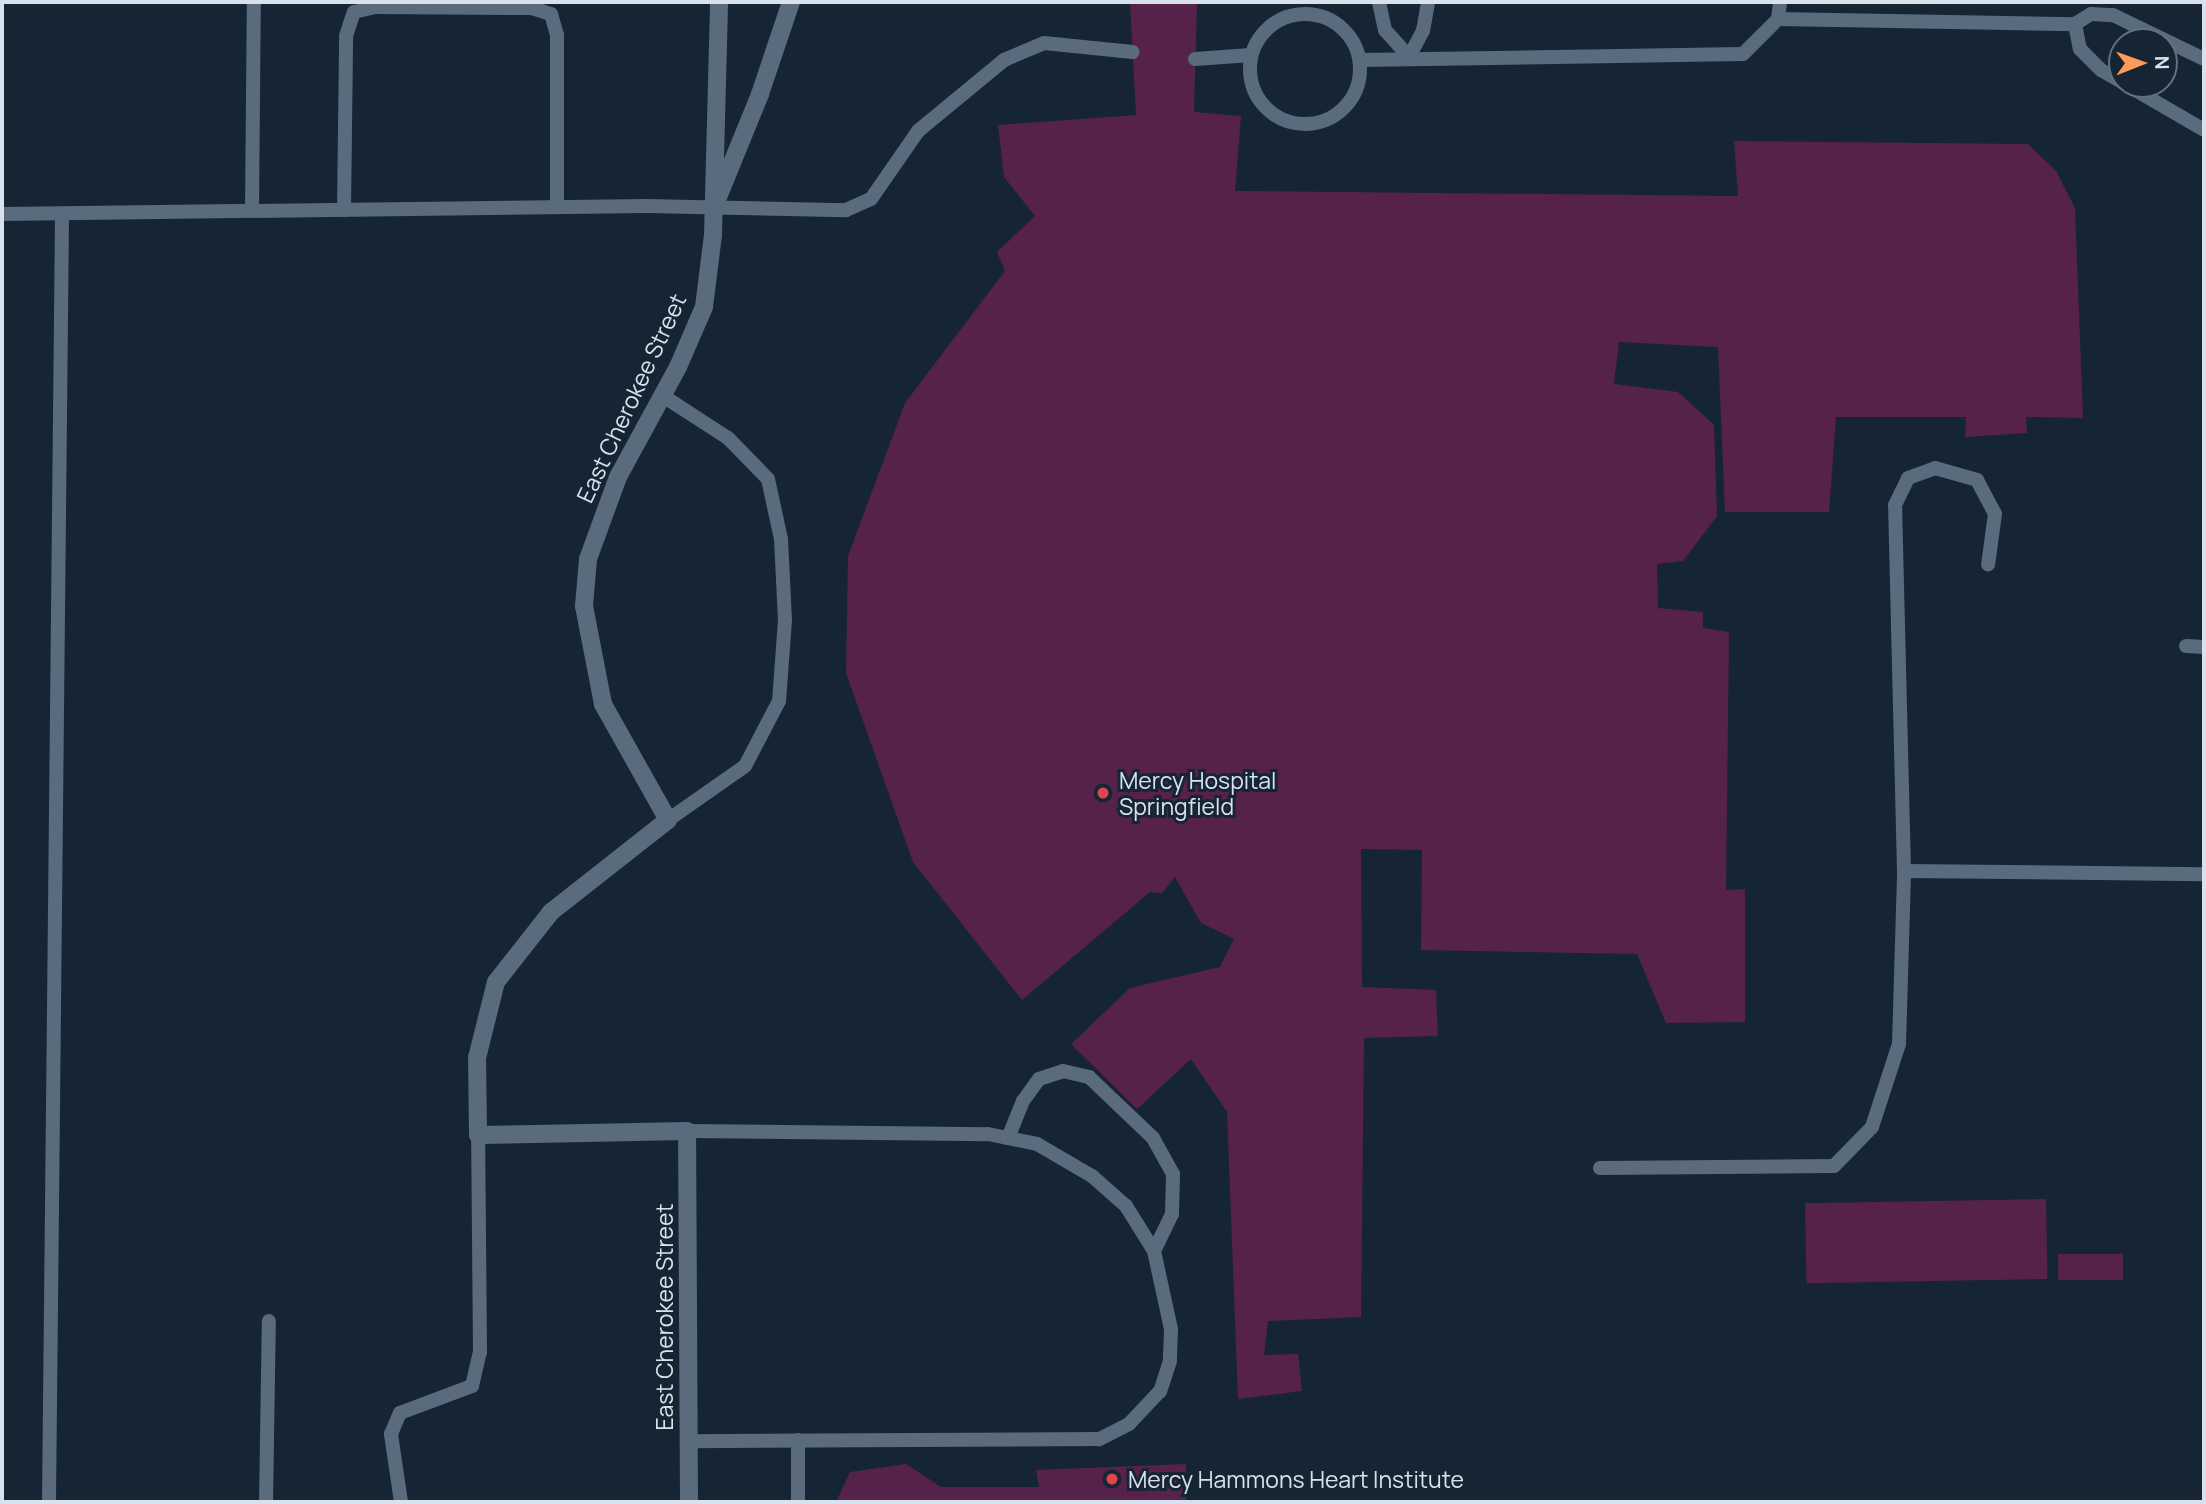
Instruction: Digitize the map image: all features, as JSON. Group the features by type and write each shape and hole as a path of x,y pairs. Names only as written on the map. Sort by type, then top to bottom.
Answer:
{"street":[{"name":"East Cherokee Street","path":"668,820 603,705 584,606 588,559 618,477 663,396 704,307 714,206 719,2"},
{"path":"714,206 760,94 791,2"},
{"path":"668,820 551,912 496,982 477,1058 478,1135 687,1131"},
{"name":"East Cherokee Street","path":"687,1131 689,1502"}],"lane":[{"path":"252,211 254,2"},
{"path":"1378,2 1385,30 1409,57"},
{"path":"1409,57 1423,31 1429,2"},
{"path":"1360,60 1409,57 1743,54 1778,19 1780,2"},
{"path":"344,210 346,36 354,12 375,7 532,8 551,14 557,34 556,207"},
{"path":"1307,13 1342,27 1360,60 1360,78 1343,108 1312,124 1295,123 1264,106 1250,74 1251,55 1272,24 1307,13"},
{"path":"1778,19 2075,24 2091,14 2113,15 2204,59"},
{"path":"2075,24 2080,49 2108,75"},
{"path":"2,214 714,206 846,209 871,199 918,131 1004,60 1044,43 1133,52"},
{"path":"1195,59 1251,55"},
{"path":"2149,98 2204,130"},
{"path":"49,1502 62,214"},
{"path":"663,396 728,438 768,480 781,539 785,620 779,701 745,766 668,820"},
{"path":"1600,1168 1834,1166 1872,1127 1899,1044 1903,870 1895,505 1908,478 1935,468 1977,480 1995,514 1988,565"},
{"path":"2186,646 2204,647"},
{"path":"1903,870 2204,874"},
{"path":"1008,1138 1023,1101 1039,1079 1063,1071 1089,1077 1153,1138 1173,1174 1172,1214 1154,1251"},
{"path":"687,1131 1008,1138 1037,1144 1092,1175 1126,1206 1154,1251 1171,1329 1170,1361 1160,1391 1129,1424 1099,1439 689,1441"},
{"path":"401,1502 391,1434 400,1413 472,1386 480,1352 478,1135"},
{"path":"266,1502 269,1321"},
{"path":"798,1440 798,1502"}],"building":[{"name":"Mercy Hospital Springfield","path":"1130,2 1197,4 1194,112 1241,116 1235,191 1738,196 1734,141 2028,144 2056,171 2075,208 2083,418 2026,417 2027,433 1965,437 1966,417 1836,417 1829,512 1725,512 1718,347 1619,342 1614,384 1678,392 1714,425 1717,516 1683,561 1657,564 1658,608 1703,612 1703,628 1729,632 1726,890 1745,889 1745,1022 1666,1023 1637,954 1421,950 1422,850 1361,849 1362,987 1436,990 1438,1036 1364,1038 1361,1317 1268,1321 1264,1355 1298,1354 1302,1391 1238,1399 1227,1112 1191,1059 1137,1109 1071,1044 1130,988 1220,967 1234,939 1201,923 1175,877 1162,893 1150,892 1022,1000 913,862 846,673 848,556 905,403 1005,271 997,252 1035,216 1004,177 998,125 1136,115"},
{"path":"2046,1199 2047,1279 1806,1283 1805,1203"},
{"path":"2058,1254 2123,1254 2123,1280 2058,1280"},
{"name":"Mercy Hammons Heart Institute","path":"906,1464 941,1487 1039,1487 1036,1470 1186,1464 1186,1502 836,1502 850,1472"}],"place":[{"name":"Mercy Hospital Springfield","path":"1103,793"},
{"name":"Mercy Hammons Heart Institute","path":"1112,1479"}]}
